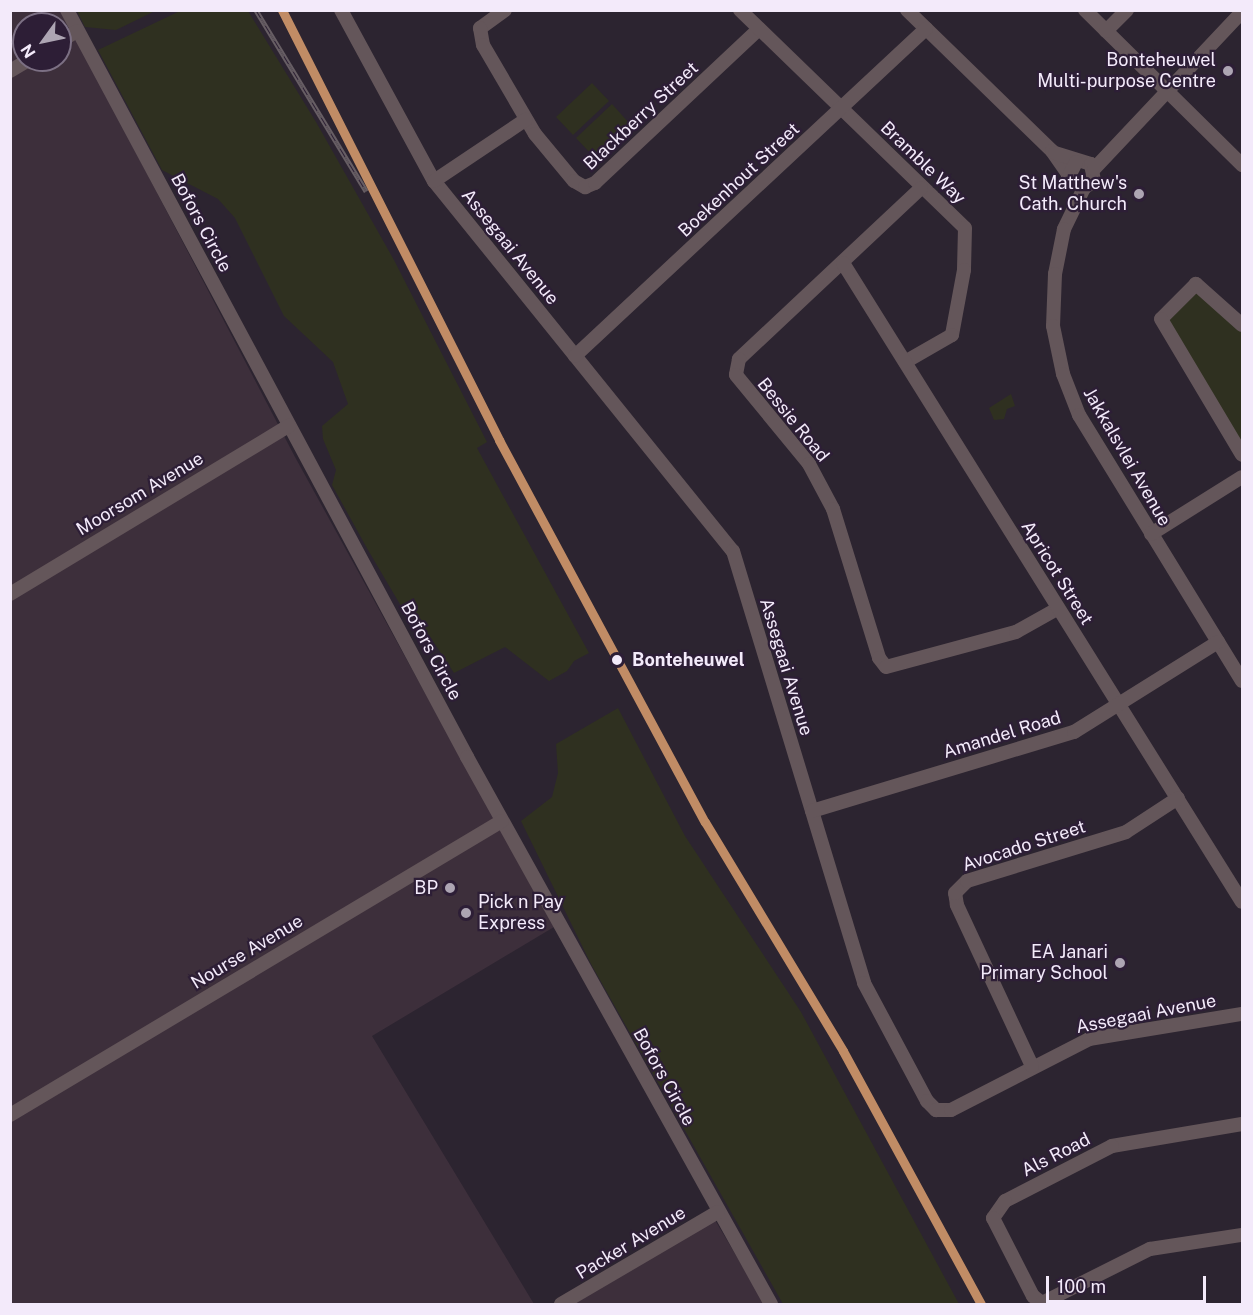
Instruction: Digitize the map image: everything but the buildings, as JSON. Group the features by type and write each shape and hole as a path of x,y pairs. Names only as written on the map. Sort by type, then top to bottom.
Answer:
{"street":[{"name":"Bofors Circle","path":"67,10 502,821 771,1305"},
{"name":"Assegaai Avenue","path":"341,10 434,181 733,551 864,983 927,1101 936,1110 951,1110 1032,1066 1089,1039 1242,1014"},
{"name":"Blackberry Street","path":"505,10 489,19 479,33 525,120 574,181 591,186 759,29"},
{"name":"Bramble Way","path":"740,10 968,236 952,335 905,362"},
{"path":"907,10 1052,151 1069,178 1084,188"},
{"path":"1084,10 1242,165"},
{"path":"1106,32 1127,10"},
{"path":"1069,178 1116,141 1242,12"},
{"name":"Boekenhout Street","path":"575,356 926,29"},
{"path":"72,34 77,31"},
{"path":"434,181 525,120"},
{"path":"1052,151 1085,164"},
{"name":"Jakkalsvlei Avenue","path":"1064,229 1084,188 1094,181 1085,164"},
{"name":"Jakkalsvlei Avenue","path":"1069,178 1053,311 1062,374 1079,415 1242,681"},
{"name":"Bessie Road","path":"921,188 739,359 735,370 808,464 833,509 881,663 898,667 1016,632 1057,609"},
{"name":"Apricot Street","path":"843,263 1242,902"},
{"path":"1242,326 1196,284 1162,314 1161,325 1242,455"},
{"name":"Moorsom Avenue","path":"10,594 289,426"},
{"path":"1151,534 1242,477"},
{"name":"Amandel Road","path":"812,811 1064,735 1119,704 1218,642"},
{"name":"Avocado Street","path":"1032,1066 955,893 967,881 1126,832 1178,798"},
{"name":"Nourse Avenue","path":"10,1114 502,821"},
{"name":"Als Road","path":"1242,1124 1118,1144 998,1207 993,1218 997,1232 1034,1296 1042,1304 1150,1250 1242,1235"},
{"name":"Packer Avenue","path":"561,1305 718,1212"}],"shaded area":[{"path":"10,11 62,11 12,12 12,72 72,72 72,30 295,457 554,927 372,1036 534,1304 11,1304"},
{"path":"712,1215 765,1304 561,1304"}],"green space":[{"path":"182,10 248,11 316,122 394,260 487,442 477,448 589,653 574,661 567,671 549,681 505,647 454,673 431,638 401,606 368,550 332,485 336,470 323,439 322,426 348,404 333,362 284,316 235,218 218,199 162,170 98,50"},
{"path":"77,11 155,11 116,30 85,27"},
{"path":"592,83 609,101 573,135 556,117"},
{"path":"612,104 629,123 593,156 576,138"},
{"path":"1192,293 1202,294 1242,333 1242,447 1167,322"},
{"path":"1011,394 1015,406 1007,409 1004,419 994,420 989,408"},
{"path":"618,708 685,836 801,1012 959,1304 783,1304 591,964 521,821 552,797 558,773 556,744"}],"railway":[{"path":"256,10 366,191"}],"transit line":[{"path":"282,10 499,440 705,822 843,1051 981,1304"}],"place":[{"name":"Bonteheuwel Multi-purpose Centre","path":"1228,71"},
{"name":"St Matthew's Cath. Church","path":"1139,194"},
{"name":"Bonteheuwel","path":"617,660"},
{"name":"BP","path":"450,888"},
{"name":"Pick n Pay Express","path":"466,913"},
{"name":"EA Janari Primary School","path":"1120,963"}]}
